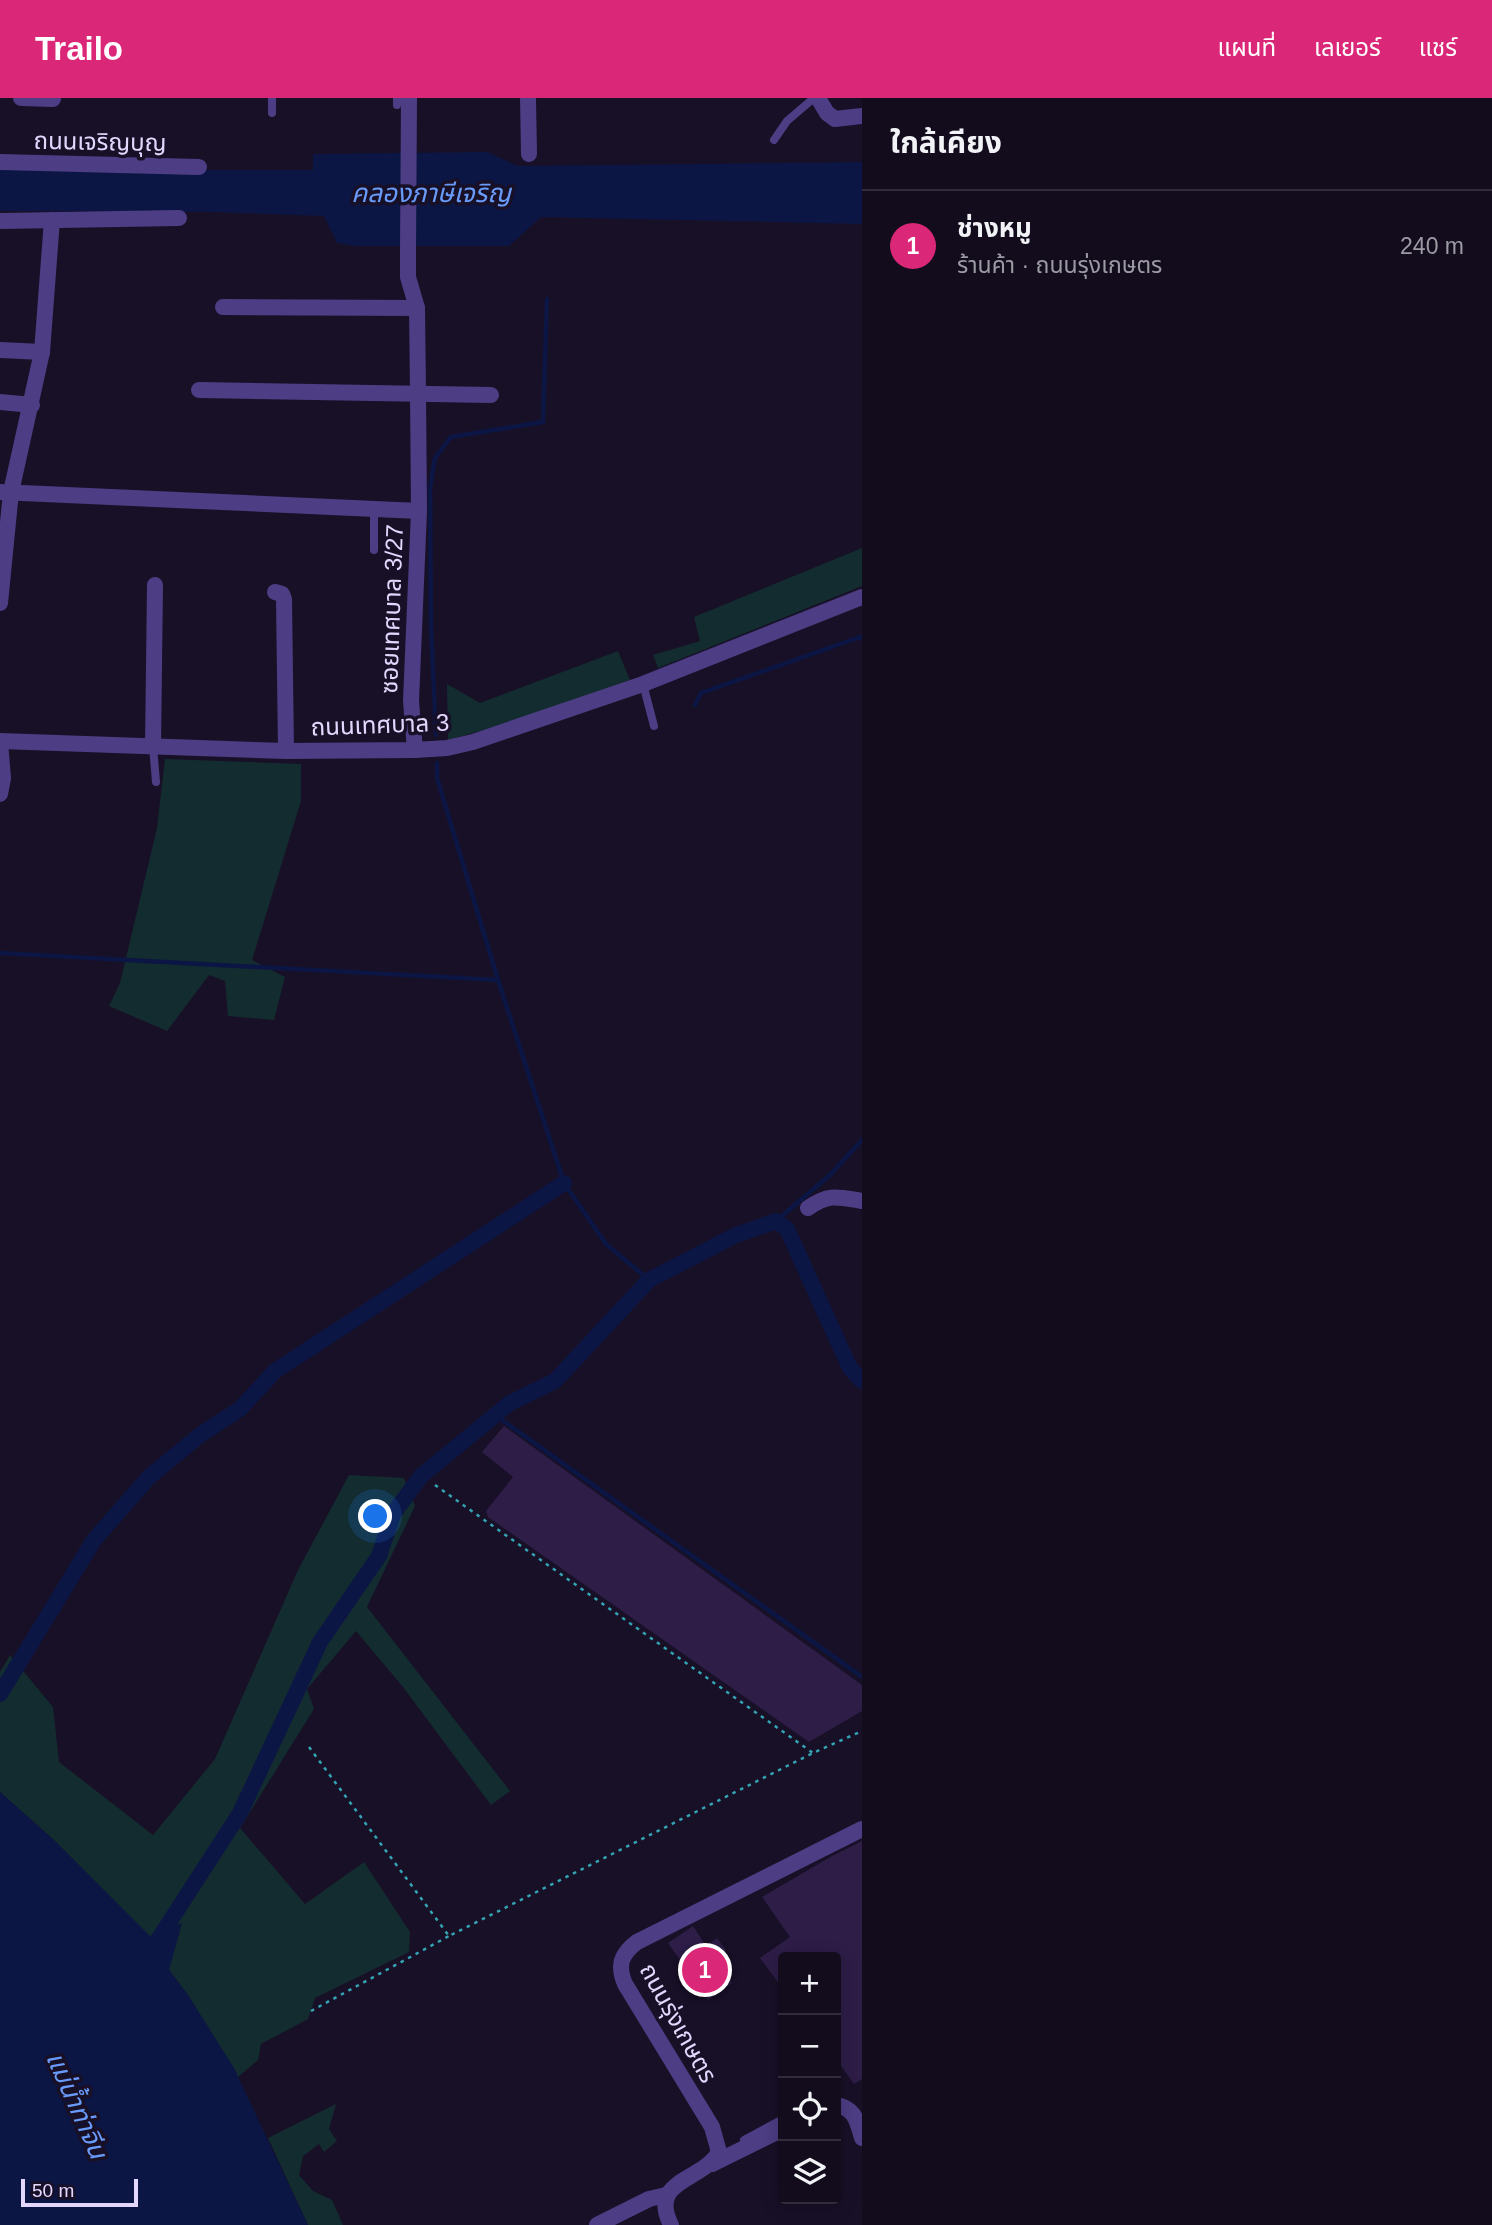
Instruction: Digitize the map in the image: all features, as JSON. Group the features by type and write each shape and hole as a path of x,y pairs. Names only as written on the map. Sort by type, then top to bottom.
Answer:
{"street":[{"path":"21,98 53,99"},
{"path":"528,98 529,154"},
{"path":"816,98 835,119 862,116"},
{"name":"ซอยเทศบาล 3/27","path":"401,100 410,145 408,277 417,308 419,511 411,701 415,750"},
{"name":"ถนนเจริญบุญ","path":"0,162 199,167"},
{"path":"0,221 179,218"},
{"path":"0,603 6,492 32,405 42,352 52,220"},
{"path":"223,307 417,308"},
{"path":"0,350 42,352"},
{"path":"200,390 491,395"},
{"path":"0,402 32,405"},
{"path":"6,492 419,511"},
{"path":"153,747 155,585"},
{"path":"275,592 282,594 284,599 286,751"},
{"name":"ถนนเทศบาล 3","path":"0,741 286,751 447,748 473,742 643,684 862,597"},
{"path":"0,741 3,778 0,794"},
{"path":"808,1208 830,1197 862,1201"},
{"name":"ถนนรุ่งเกษตร","path":"716,2158 712,2127 625,1984 620,1973 620,1963 626,1951 637,1942 862,1829"},
{"path":"841,2106 855,2116 862,2137"},
{"path":"671,2225 665,2214 666,2195 672,2187 716,2158 778,2131"},
{"path":"597,2225 649,2199 666,2195"}],"lane":[{"path":"272,98 272,113"},
{"path":"774,140 787,121 816,98"},
{"path":"374,509 374,550"},
{"path":"643,684 653,726"},
{"path":"153,747 156,782"},
{"path":"716,2158 778,2122"}],"path":[{"path":"435,1485 813,1753"},
{"path":"311,2011 449,1936 862,1731"},
{"path":"309,1747 449,1936"}],"green space":[{"path":"862,548 862,586 658,668 653,655 700,641 694,617"},
{"path":"618,651 630,680 505,724 448,740 447,684 480,703"},
{"path":"165,759 301,764 301,801 252,960 285,977 274,1020 228,1016 225,981 209,975 167,1031 109,1006 120,983 157,828"},
{"path":"349,1475 404,1478 415,1506 367,1607 510,1791 491,1805 403,1687 356,1631 307,1689 314,1709 240,1828 305,1904 364,1862 410,1932 409,1952 315,1998 308,2019 261,2044 258,2060 238,2077 188,1995 169,1970 170,1928 151,1938 56,1842 0,1792 0,1672 10,1655 53,1707 59,1762 153,1835 215,1759 298,1570"},
{"path":"336,2104 329,2129 337,2141 324,2152 319,2144 303,2156 299,2175 313,2191 332,2200 343,2225 308,2225 268,2138"}],"water":[{"name":"คลองภาษีเจริญ","path":"487,152 518,166 862,162 862,224 541,217 509,246 356,246 337,243 324,216 211,212 0,211 0,170 313,170 313,154"},
{"name":"แม่น้ำท่าจีน","path":"0,1792 56,1842 151,1937 182,1923 169,1970 234,2068 308,2225 0,2225"}],"building":[{"path":"504,1426 862,1685 862,1711 809,1742 488,1517 486,1511 513,1477 482,1452"},
{"path":"862,1841 862,2079 854,2084 841,2066 841,1952 778,1952 778,1982 760,1958 790,1937 762,1897"},
{"path":"693,1926 706,1946 717,1938 726,1950 715,1958 732,1983 708,2000 668,1943"}],"waterway":[{"path":"436,735 431,626 430,488 435,458 451,437 543,422 547,299"},
{"path":"695,705 701,693 860,637 862,639"},
{"path":"437,763 437,778 498,980 564,1183 606,1244 649,1280"},
{"path":"0,953 498,980"},
{"path":"776,1221 830,1175 862,1140"},
{"path":"0,1694 94,1540 149,1477 200,1435 240,1409 275,1371 564,1183"},
{"path":"152,1949 240,1813 320,1642 379,1556 393,1514 421,1476 510,1403 555,1381 649,1280 736,1235 776,1221 787,1229 850,1368 862,1381"},
{"path":"495,1415 862,1677"}],"place":[{"name":"ช่างหมู","path":"705,1970"}]}
